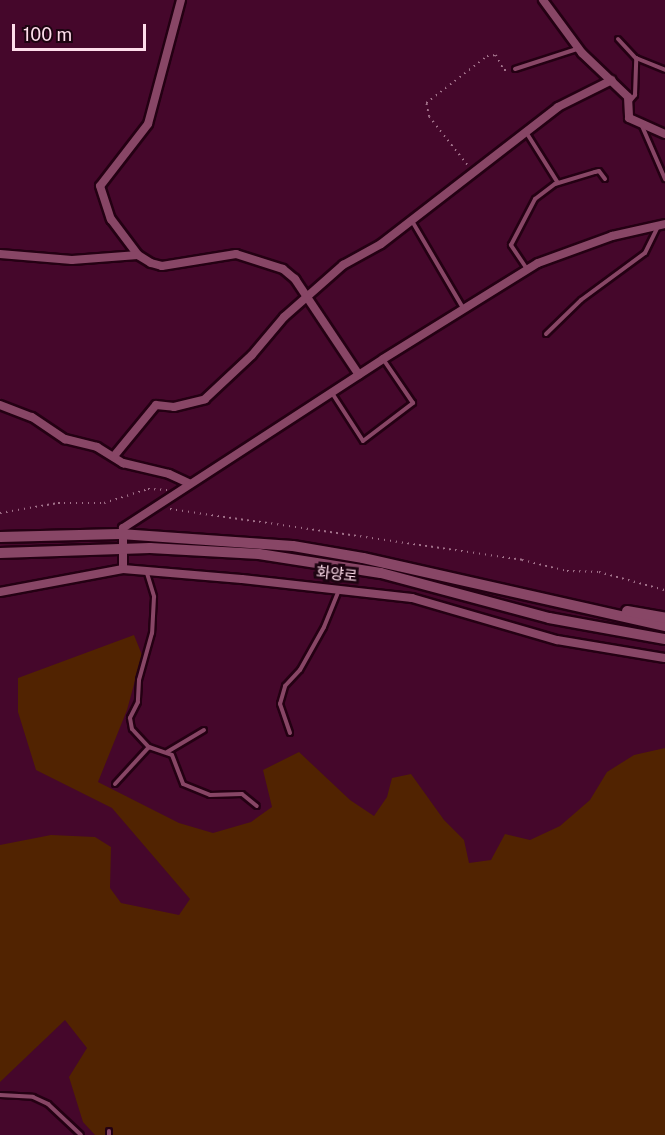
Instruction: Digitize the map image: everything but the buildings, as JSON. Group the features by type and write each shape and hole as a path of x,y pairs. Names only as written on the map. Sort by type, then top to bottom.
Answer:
{"main road":[{"name":"화양로","path":"0,537 120,534 293,546 363,558 665,627"},
{"name":"화양로","path":"0,553 121,548 224,551 312,561 410,580 549,618 665,639"},
{"path":"578,607 591,604 665,618"}],"street":[{"path":"181,0 148,123 100,186 111,219 138,255 162,266 236,254 255,258 283,269 308,298 359,375"},
{"path":"543,0 578,49 628,97 629,117 642,126 665,134"},
{"path":"114,456 156,405 174,407 205,399 343,266 381,244 410,218 558,107 612,80"},
{"path":"123,569 120,534 123,528 383,359 527,270 612,236 662,225"},
{"path":"0,254 72,260 138,255"},
{"path":"0,405 32,417 64,440 97,447 123,463 170,474 190,484"},
{"name":"화양로","path":"0,592 123,569 339,589 423,600 557,640 665,658"}],"lane":[{"path":"618,39 636,58 665,70"},
{"path":"515,69 578,49"},
{"path":"627,104 634,95 636,58"},
{"path":"642,126 665,179"},
{"path":"526,132 558,183"},
{"path":"527,270 511,245 535,199 558,183 599,171 605,179"},
{"path":"410,218 463,309"},
{"path":"546,334 580,300 645,253 662,225"},
{"path":"331,393 363,441 413,403 383,359"},
{"path":"146,570 154,597 152,633 139,680 138,702 130,718 139,740 149,747 167,752 204,730"},
{"path":"290,733 280,704 285,686 300,670 320,636 339,589"},
{"path":"115,784 149,747"},
{"path":"167,752 183,784 210,795 242,794 257,806"},
{"path":"0,1095 33,1097 48,1104 81,1135"}],"path":[{"path":"473,172 429,117 426,103 487,56 496,55 504,70 515,69"},
{"path":"0,513 58,503 104,503 148,489 165,489 174,494"},
{"path":"158,504 176,511 522,560 567,571 599,572 665,590"}],"shaded area":[{"path":"134,635 142,655 127,710 98,782 179,823 213,833 251,822 272,807 263,770 299,752 350,800 374,816 387,797 392,778 411,774 444,820 464,840 469,863 491,860 505,834 530,840 560,826 590,800 607,772 634,755 665,748 665,1135 95,1135 83,1122 69,1077 87,1048 65,1020 0,1082 0,845 51,835 95,837 111,847 110,888 121,903 179,915 190,899 112,808 36,770 18,712 18,678"}]}
